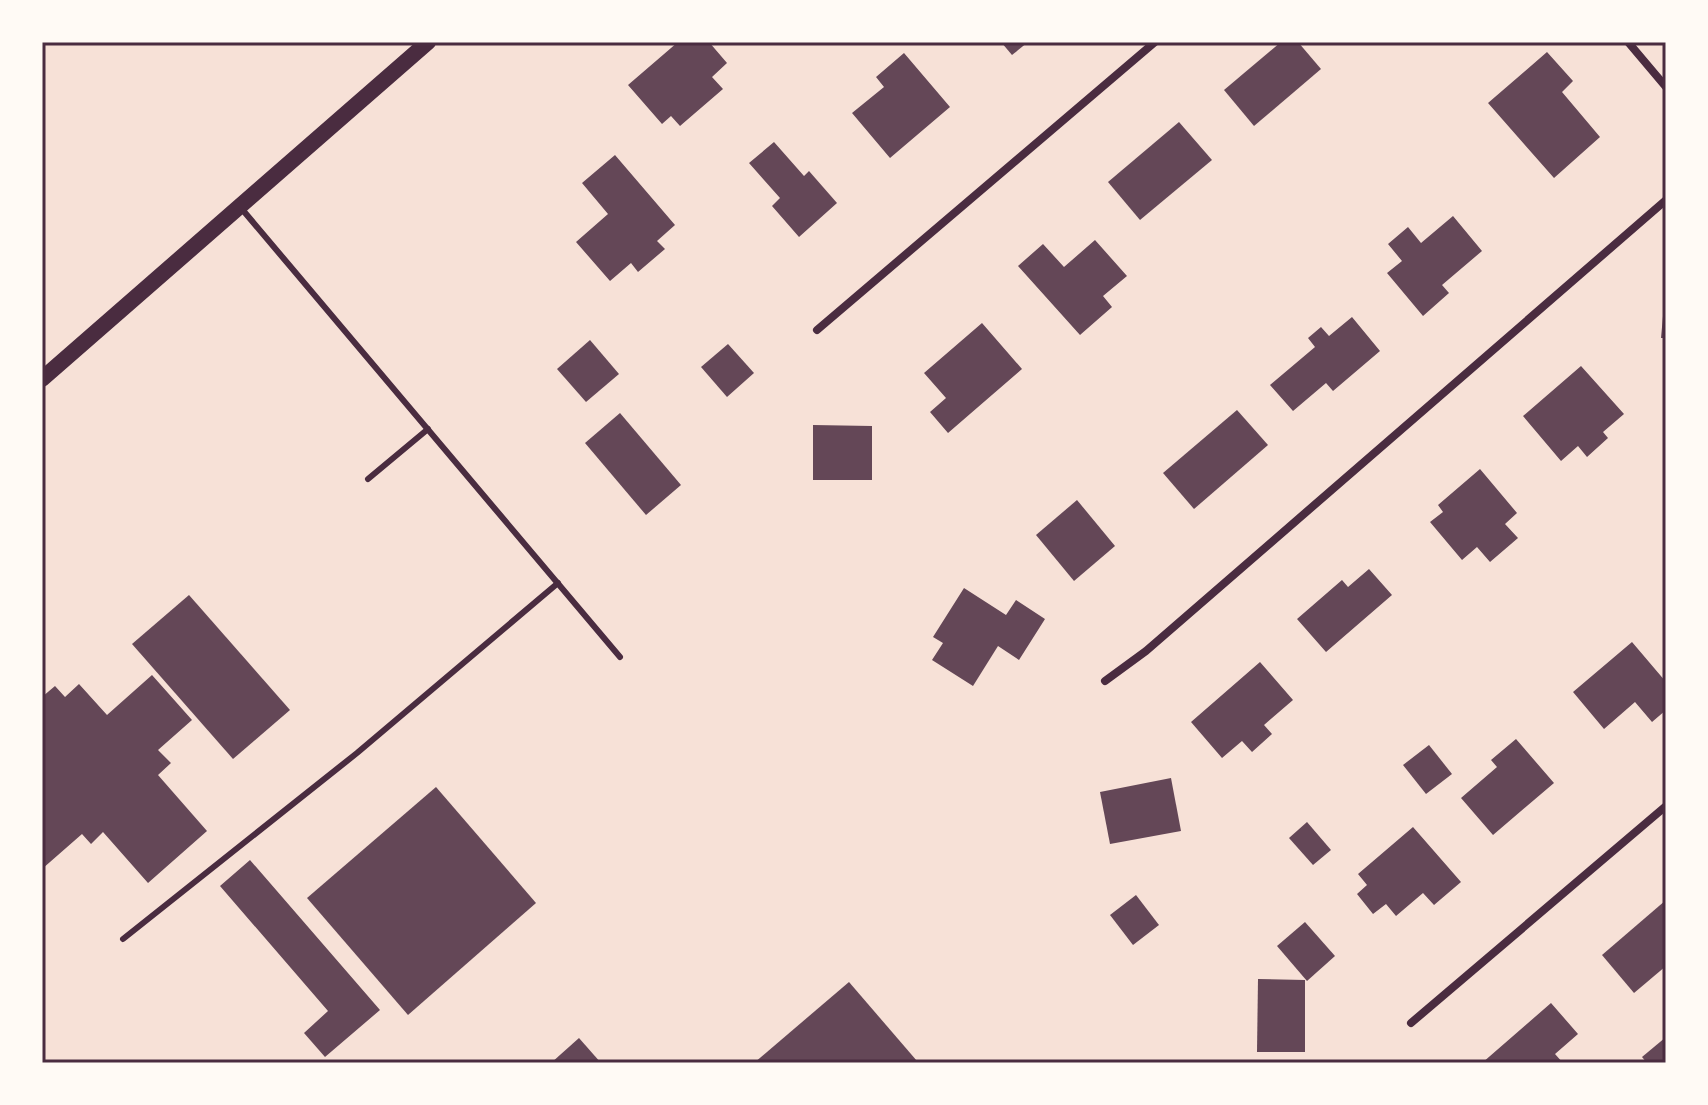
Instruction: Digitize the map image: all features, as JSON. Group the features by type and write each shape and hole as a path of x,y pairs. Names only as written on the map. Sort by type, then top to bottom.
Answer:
{"main road":[{"path":"42,379 428,42"}],"street":[{"path":"817,330 1155,42"},
{"path":"1628,42 1666,87"},
{"path":"1105,681 1146,651 1666,200"},
{"path":"1411,1023 1666,806"}],"lane":[{"path":"238,205 620,657"},
{"path":"368,479 428,429"},
{"path":"123,939 357,753 558,583"}],"building":[{"path":"678,42 709,42 727,63 712,77 723,89 680,126 671,116 662,124 628,85"},
{"path":"1001,42 1028,42 1012,55"},
{"path":"1281,42 1298,42 1321,69 1254,126 1224,90"},
{"path":"1547,52 1573,81 1562,92 1600,137 1554,178 1488,103"},
{"path":"904,53 950,107 890,158 852,113 884,87 876,77"},
{"path":"1179,122 1212,160 1140,220 1108,182"},
{"path":"774,142 804,176 809,171 837,203 799,237 772,206 780,198 749,163"},
{"path":"615,155 675,225 657,241 665,249 638,272 631,263 610,281 576,242 608,214 582,183"},
{"path":"1453,216 1482,251 1442,285 1449,293 1423,316 1387,273 1402,261 1388,244 1408,227 1421,243"},
{"path":"1095,240 1127,276 1103,296 1112,307 1080,335 1018,266 1043,244 1064,267"},
{"path":"1664,305 1666,338 1661,338"},
{"path":"1352,317 1380,351 1333,391 1326,383 1293,411 1270,385 1315,347 1308,338 1321,327 1329,336"},
{"path":"982,323 1022,369 948,433 930,412 946,398 924,373"},
{"path":"590,340 619,374 586,402 557,369"},
{"path":"728,344 754,373 727,397 701,367"},
{"path":"1581,366 1624,414 1603,432 1608,438 1587,457 1578,446 1561,461 1523,416"},
{"path":"1237,410 1268,445 1194,509 1163,473"},
{"path":"620,413 681,485 646,515 585,443"},
{"path":"813,425 872,426 872,480 813,480"},
{"path":"1480,469 1517,513 1505,524 1518,538 1490,562 1477,547 1462,560 1430,522 1443,512 1438,505"},
{"path":"1077,500 1115,546 1074,581 1036,535"},
{"path":"1369,569 1392,595 1326,652 1297,619 1342,580 1348,587"},
{"path":"964,588 1006,615 1016,600 1045,619 1019,660 998,646 973,686 932,660 943,643 933,637"},
{"path":"189,595 290,710 233,759 132,644"},
{"path":"1632,642 1666,682 1666,710 1652,722 1635,702 1604,729 1573,692"},
{"path":"1260,662 1293,700 1264,725 1272,734 1252,752 1242,741 1222,758 1191,722"},
{"path":"152,675 192,720 158,750 171,763 158,775 207,831 148,883 103,832 91,844 82,834 42,869 42,697 55,686 65,697 79,684 107,715"},
{"path":"1516,739 1554,783 1493,835 1461,798 1497,767 1491,760"},
{"path":"1429,745 1452,774 1426,794 1403,765"},
{"path":"1171,778 1181,831 1110,844 1100,792"},
{"path":"436,787 536,903 408,1015 307,898"},
{"path":"1307,822 1331,850 1313,865 1289,838"},
{"path":"1413,827 1461,882 1434,905 1423,893 1396,916 1386,904 1373,914 1357,894 1367,885 1358,874"},
{"path":"250,860 380,1010 325,1057 304,1033 328,1011 220,886"},
{"path":"1136,895 1159,925 1133,945 1110,915"},
{"path":"1666,900 1666,966 1634,993 1602,955"},
{"path":"1305,922 1335,956 1307,981 1277,946"},
{"path":"1258,979 1305,980 1305,1052 1257,1052"},
{"path":"849,982 917,1061 754,1063"},
{"path":"1551,1003 1578,1034 1555,1054 1563,1063 1482,1063"},
{"path":"1666,1037 1666,1063 1647,1063 1642,1057"},
{"path":"579,1038 601,1063 551,1063"}]}
